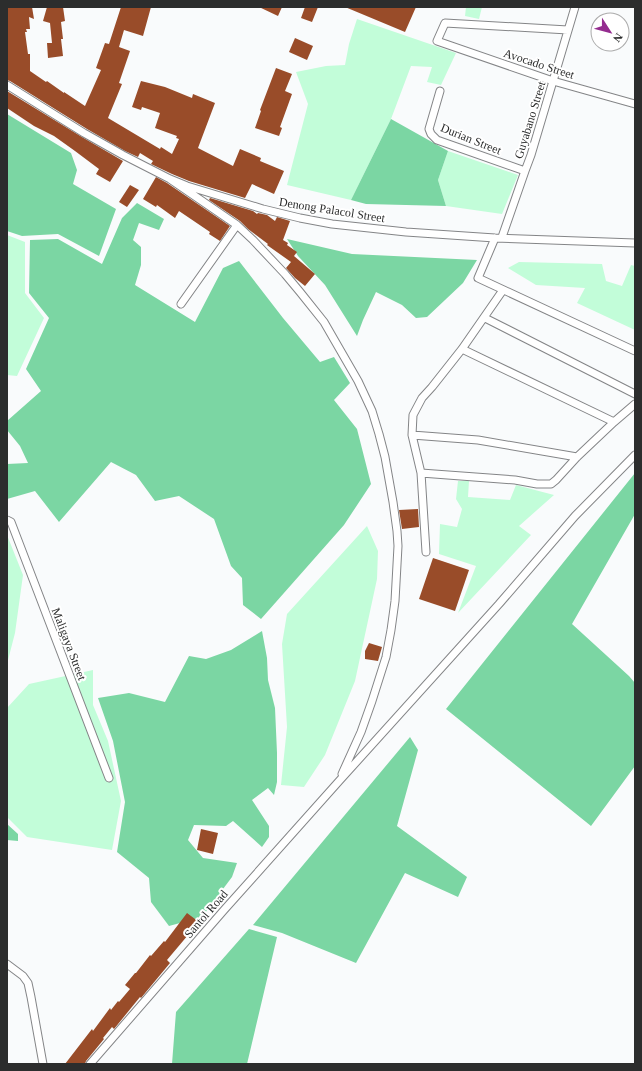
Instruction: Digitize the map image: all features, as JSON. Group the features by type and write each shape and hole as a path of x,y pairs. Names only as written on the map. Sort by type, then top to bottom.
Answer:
{"street":[{"name":"Guyabano Street","path":"503,290 478,278 498,238 531,155 575,7"},
{"name":"Avocado Street","path":"568,30 445,23 437,41 553,81 635,104"},
{"name":"Denong Palacol Street","path":"7,85 90,137 170,179 187,186 263,209 332,224 406,232 498,238 635,243"},
{"name":"Durian Street","path":"440,91 429,129 431,134 437,140 525,171"},
{"path":"170,179 237,225 254,240 285,274 324,322 358,381 372,411 385,457 397,531 398,546 395,602 386,657 361,732 340,780"},
{"path":"181,304 237,225"},
{"path":"426,552 421,473 412,435 412,415 422,398 485,318 503,290 635,351"},
{"path":"485,318 635,394"},
{"path":"462,349 614,422"},
{"path":"421,473 551,484 577,457 635,404"},
{"path":"412,435 478,440 577,457"},
{"name":"Santol Road","path":"90,1064 340,780 499,604 575,516 635,455"},
{"name":"Maligaya Street","path":"7,520 10,522 13,529 109,778"},
{"path":"7,964 23,976 28,983 43,1064"}],"green space":[{"path":"466,7 482,7 479,19 465,16"},
{"path":"357,19 456,53 441,85 427,82 432,67 411,66 391,119 351,200 287,185 308,104 296,72 326,66 345,65 349,44"},
{"path":"7,114 71,153 77,170 73,184 116,209 99,256 58,234 22,236 7,231"},
{"path":"391,119 448,151 438,180 446,206 366,204 351,200"},
{"path":"448,151 518,175 502,214 446,206 438,180"},
{"path":"137,203 164,219 159,230 139,223 133,240 141,247 141,265 135,285 195,322 223,268 239,261 283,318 320,362 334,357 350,383 334,400 357,429 371,484 344,525 261,619 243,605 242,578 231,566 214,519 179,496 155,501 136,475 111,462 59,522 35,491 7,499 7,464 28,463 20,446 7,430 7,421 41,391 26,369 49,318 29,293 30,240 58,239 102,264 122,218"},
{"path":"7,235 25,242 25,293 44,318 17,376 7,375"},
{"path":"287,239 352,254 477,260 463,283 427,317 416,318 402,305 376,292 357,336 325,285 298,256"},
{"path":"519,262 602,264 606,281 622,286 631,265 635,266 635,330 577,303 585,288 536,285 508,268"},
{"path":"635,473 635,514 572,624 635,683 635,766 591,826 446,709"},
{"path":"458,481 469,481 468,497 510,500 516,485 554,495 519,526 531,535 458,613 476,566 439,554 440,524 457,527 462,509 456,499"},
{"path":"367,526 378,551 377,579 355,681 325,755 304,787 281,785 287,727 282,644 287,614"},
{"path":"7,535 23,575 15,633 7,664"},
{"path":"262,631 267,658 268,680 275,708 277,782 274,795 268,788 252,800 269,826 269,837 262,847 233,821 226,826 194,825 188,840 203,858 237,863 232,877 202,917 169,926 151,902 149,878 117,852 125,802 113,741 98,698 129,693 165,702 189,656 206,659 231,650"},
{"path":"93,670 93,705 108,741 121,801 112,850 27,837 7,817 7,708 29,684"},
{"path":"410,737 418,750 397,826 467,877 458,897 405,873 356,963 282,933 253,925"},
{"path":"7,824 18,834 18,841 7,840"},
{"path":"249,929 277,937 247,1064 172,1064 176,1012"}],"building":[{"path":"7,7 32,7 34,19 29,17 30,29 26,29 27,32 25,32 28,54 30,54 30,71 85,106 101,70 96,68 105,43 109,44 121,7 151,7 143,36 124,30 119,47 130,51 119,83 122,84 108,118 160,149 161,147 172,154 179,139 176,138 177,136 155,128 160,113 142,107 141,110 132,107 141,81 165,87 192,98 193,94 215,103 198,148 233,166 240,149 261,158 260,161 284,171 274,194 252,184 245,198 189,181 172,174 151,164 153,161 140,153 138,157 125,151 7,80"},
{"path":"47,7 63,7 65,21 61,22 63,39 61,39 63,56 48,58 47,43 52,43 50,23 43,21"},
{"path":"259,7 282,7 278,16"},
{"path":"305,7 318,7 312,22 301,18"},
{"path":"345,7 416,7 405,32"},
{"path":"295,38 313,46 307,60 289,52"},
{"path":"276,68 292,74 285,91 292,94 280,127 282,128 279,136 255,128 261,111 260,110"},
{"path":"7,91 123,161 110,182 96,174 99,169 75,151 54,136 34,126 7,108"},
{"path":"156,177 230,226 220,241 209,234 210,232 179,211 175,218 157,205 156,207 143,199"},
{"path":"130,185 139,190 127,207 119,202"},
{"path":"210,198 253,211 257,214 267,215 275,221 277,217 290,221 283,240 297,252 294,256 315,274 305,286 286,268 291,262 267,245 268,244 240,221 209,200"},
{"path":"418,509 419,527 402,529 399,510"},
{"path":"433,558 469,570 455,611 419,599"},
{"path":"369,643 382,647 378,661 365,659 365,651"},
{"path":"201,829 218,833 213,854 197,850"},
{"path":"187,913 199,922 167,960 170,963 114,1029 112,1027 85,1064 65,1064 110,1008 111,1010 130,989 125,985 150,955 151,956 164,941 165,942"}]}
